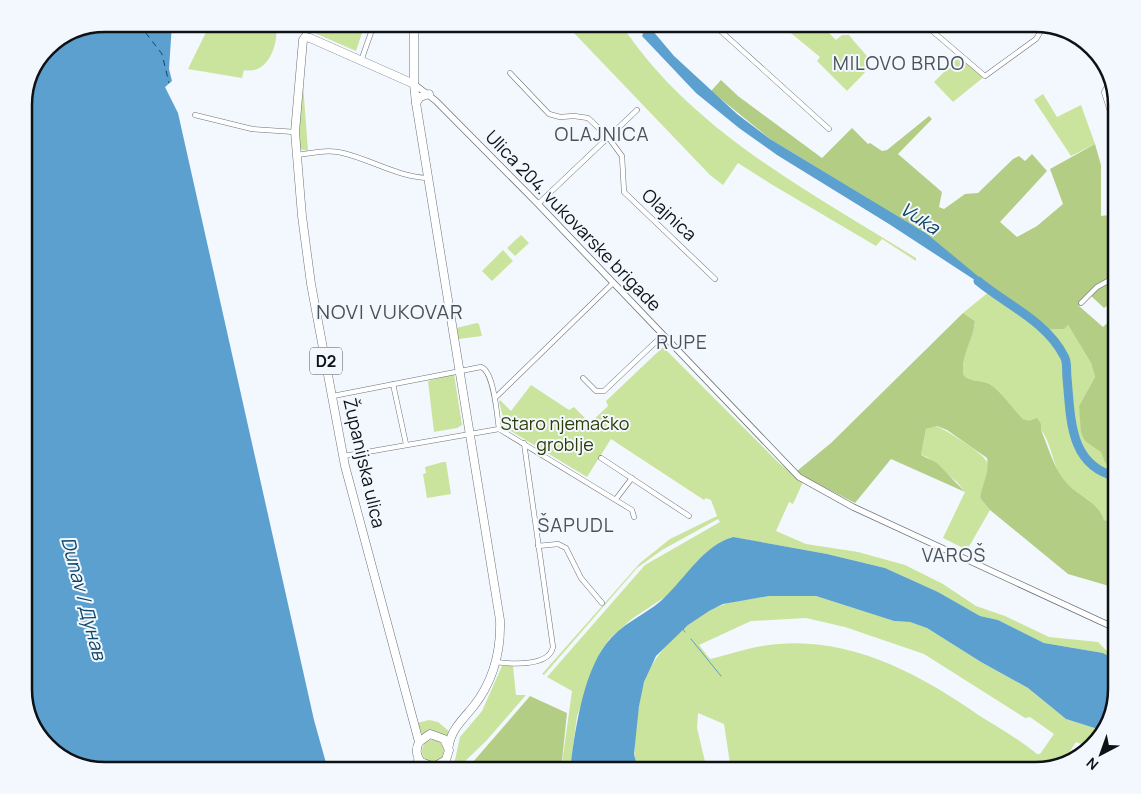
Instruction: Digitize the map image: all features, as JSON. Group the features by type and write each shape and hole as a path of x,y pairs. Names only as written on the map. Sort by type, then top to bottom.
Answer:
{"main road":[{"path":"414,32 416,103 500,620 500,641 495,662 482,693 453,732 449,745 449,756 436,762"},
{"path":"305,37 414,84"},
{"name":"Županijska ulica","path":"305,37 296,132 310,274 344,456 419,742"},
{"path":"416,103 422,95 428,94"},
{"path":"419,742 427,735 434,734 444,739 449,745"},
{"name":"D2","path":"419,742 426,762"}],"street":[{"path":"305,32 305,37"},
{"path":"361,61 371,32"},
{"path":"722,32 829,129"},
{"path":"933,32 985,76 1036,39 1040,32"},
{"name":"Olajnica","path":"510,73 549,114 560,117 588,118 608,137 622,156 624,192 715,279"},
{"name":"Ulica 204. vukovarske brigade","path":"414,84 428,94 538,204 797,476 853,507 1108,625"},
{"path":"1106,88 1104,92 1108,105"},
{"path":"538,204 637,110"},
{"path":"195,115 252,129 296,132"},
{"path":"297,155 320,152 343,153 404,175 428,178"},
{"path":"1081,303 1097,286 1108,280"},
{"path":"495,398 613,283"},
{"path":"583,378 596,392 604,391 663,335"},
{"path":"333,396 482,366 486,368 495,398 499,429"},
{"path":"393,384 406,444"},
{"path":"344,456 499,429 616,499 632,510 634,517"},
{"path":"495,662 540,661 552,652 553,642 524,443"},
{"path":"601,458 689,516"},
{"path":"616,499 632,478"},
{"path":"538,546 558,544 566,548 581,578 602,603"}],"green space":[{"path":"206,32 277,32 274,48 266,63 260,68 244,70 242,78 188,69"},
{"path":"312,32 362,32 356,51"},
{"path":"627,32 649,62 717,128 795,183 916,258 916,261 882,239 876,246 738,163 723,185 710,175 574,33"},
{"path":"790,32 828,32 836,40 842,35 849,35 870,63 865,73 847,91 817,61 820,57"},
{"path":"961,55 985,76 953,102 934,82"},
{"path":"721,80 738,96 822,158 852,128 868,144 870,143 882,151 887,150 929,116 932,119 898,154 942,192 939,207 944,209 965,194 978,193 1013,159 1019,156 1025,161 1032,154 1047,171 1000,222 1017,237 1037,226 1063,204 1050,169 1095,144 1101,165 1101,216 1108,215 1108,307 1104,308 1089,294 1079,306 1103,327 1108,322 1108,465 1101,452 1085,441 1081,432 1079,406 1095,377 1091,363 1068,325 1064,329 1045,329 990,291 979,277 867,198 770,139 711,91"},
{"path":"300,84 303,84 308,151 299,149"},
{"path":"1043,94 1057,117 1081,105 1095,144 1071,156 1034,100"},
{"path":"521,235 529,243 515,256 507,248"},
{"path":"503,250 513,261 492,281 482,271"},
{"path":"990,291 1029,317 1068,325 1091,363 1095,377 1079,406 1085,441 1102,453 1108,465 1108,521 1104,520 1101,513 1092,503 1064,481 1047,440 1040,429 1021,417 992,385 970,380 964,376 963,362 975,321 963,313"},
{"path":"963,313 975,321 963,362 964,376 993,386 1023,419 1029,421 1037,418 1041,424 1041,430 1054,462 1064,480 1092,503 1101,513 1104,520 1108,521 1108,586 1068,574 990,510 980,498 987,473 987,458 947,430 937,426 926,429 921,455 937,463 965,492 891,459 855,503 808,479 797,471 831,443"},
{"path":"479,324 482,336 458,339 456,328"},
{"name":"Staro njemačko groblje","path":"663,347 779,463 803,482 793,504 789,502 776,531 806,544 858,552 905,565 943,584 976,606 1005,616 1049,637 1098,642 1108,652 1108,656 1103,653 1044,643 998,620 980,616 938,592 885,568 827,554 732,537 716,545 668,595 633,618 610,638 601,651 577,716 571,762 562,762 572,691 547,677 645,565 720,522 718,519 662,550 637,568 544,675 542,674 640,563 670,539 717,516 711,500 706,498 704,500 611,439 587,477 506,428 499,402 500,400 511,411 531,385 569,410 574,407 590,423 608,406 606,401"},
{"path":"454,374 462,425 457,428 434,432 428,381"},
{"path":"936,426 974,449 988,464 980,498 990,510 967,550 943,538 965,492 957,482 927,457 921,455 926,429"},
{"path":"446,462 451,494 427,498 423,474 426,473 425,467"},
{"path":"769,596 816,596 894,621 910,622 927,628 981,662 1028,688 1066,719 1096,729 1076,729 1076,742 1068,754 1054,759 1036,762 730,762 724,724 698,713 697,728 705,762 636,762 634,752 639,706 641,693 649,671 670,641 694,620 715,608 731,602","holes":["806,618 845,627 924,654 1025,718 1030,717 1054,734 1040,754 1037,754 928,683 876,659 848,650 792,643 755,647 710,659 699,645 751,621"]},
{"path":"502,666 513,666 516,695 526,695 486,741 464,762 453,762 460,737 482,711"},
{"path":"530,696 567,713 562,762 473,762"},
{"path":"429,720 438,722 450,732 447,737 434,732 422,734 417,723"},
{"path":"433,740 441,743 444,751 441,759 433,762 425,759 422,751 425,743"}],"water":[{"name":"Dunav / Дунав","path":"105,32 171,32 169,69 172,81 165,87 178,113 314,720 326,762 105,762 82,758 65,749 51,737 42,725 36,712 33,693 33,101 40,73 48,61 69,42 82,36"},
{"path":"641,32 654,32 674,56 737,114 770,139 927,234 979,277 987,288 889,224 777,155 739,128 696,93 642,36"},
{"path":"733,537 827,554 885,568 938,592 980,616 998,620 1044,643 1103,653 1108,656 1108,689 1105,712 1096,729 1066,719 1028,688 981,662 927,628 910,622 894,621 816,596 769,596 723,604 709,611 688,625 656,656 644,682 639,706 634,754 636,762 571,762 582,701 593,666 601,651 617,632 662,600 697,561 714,547"}],"waterway":[{"name":"Vuka","path":"978,281 1037,323 1056,344 1066,361 1072,424 1081,452 1090,463 1108,474"},
{"path":"691,639 721,676"}],"ferry route":[{"path":"145,32 162,54 169,83"}],"district":[{"name":"MILOVO BRDO","path":"899,63"},
{"name":"OLAJNICA","path":"602,134"},
{"name":"NOVI VUKOVAR","path":"390,312"},
{"name":"RUPE","path":"682,342"},
{"name":"ŠAPUDL","path":"576,525"},
{"name":"VAROŠ","path":"954,555"}]}
